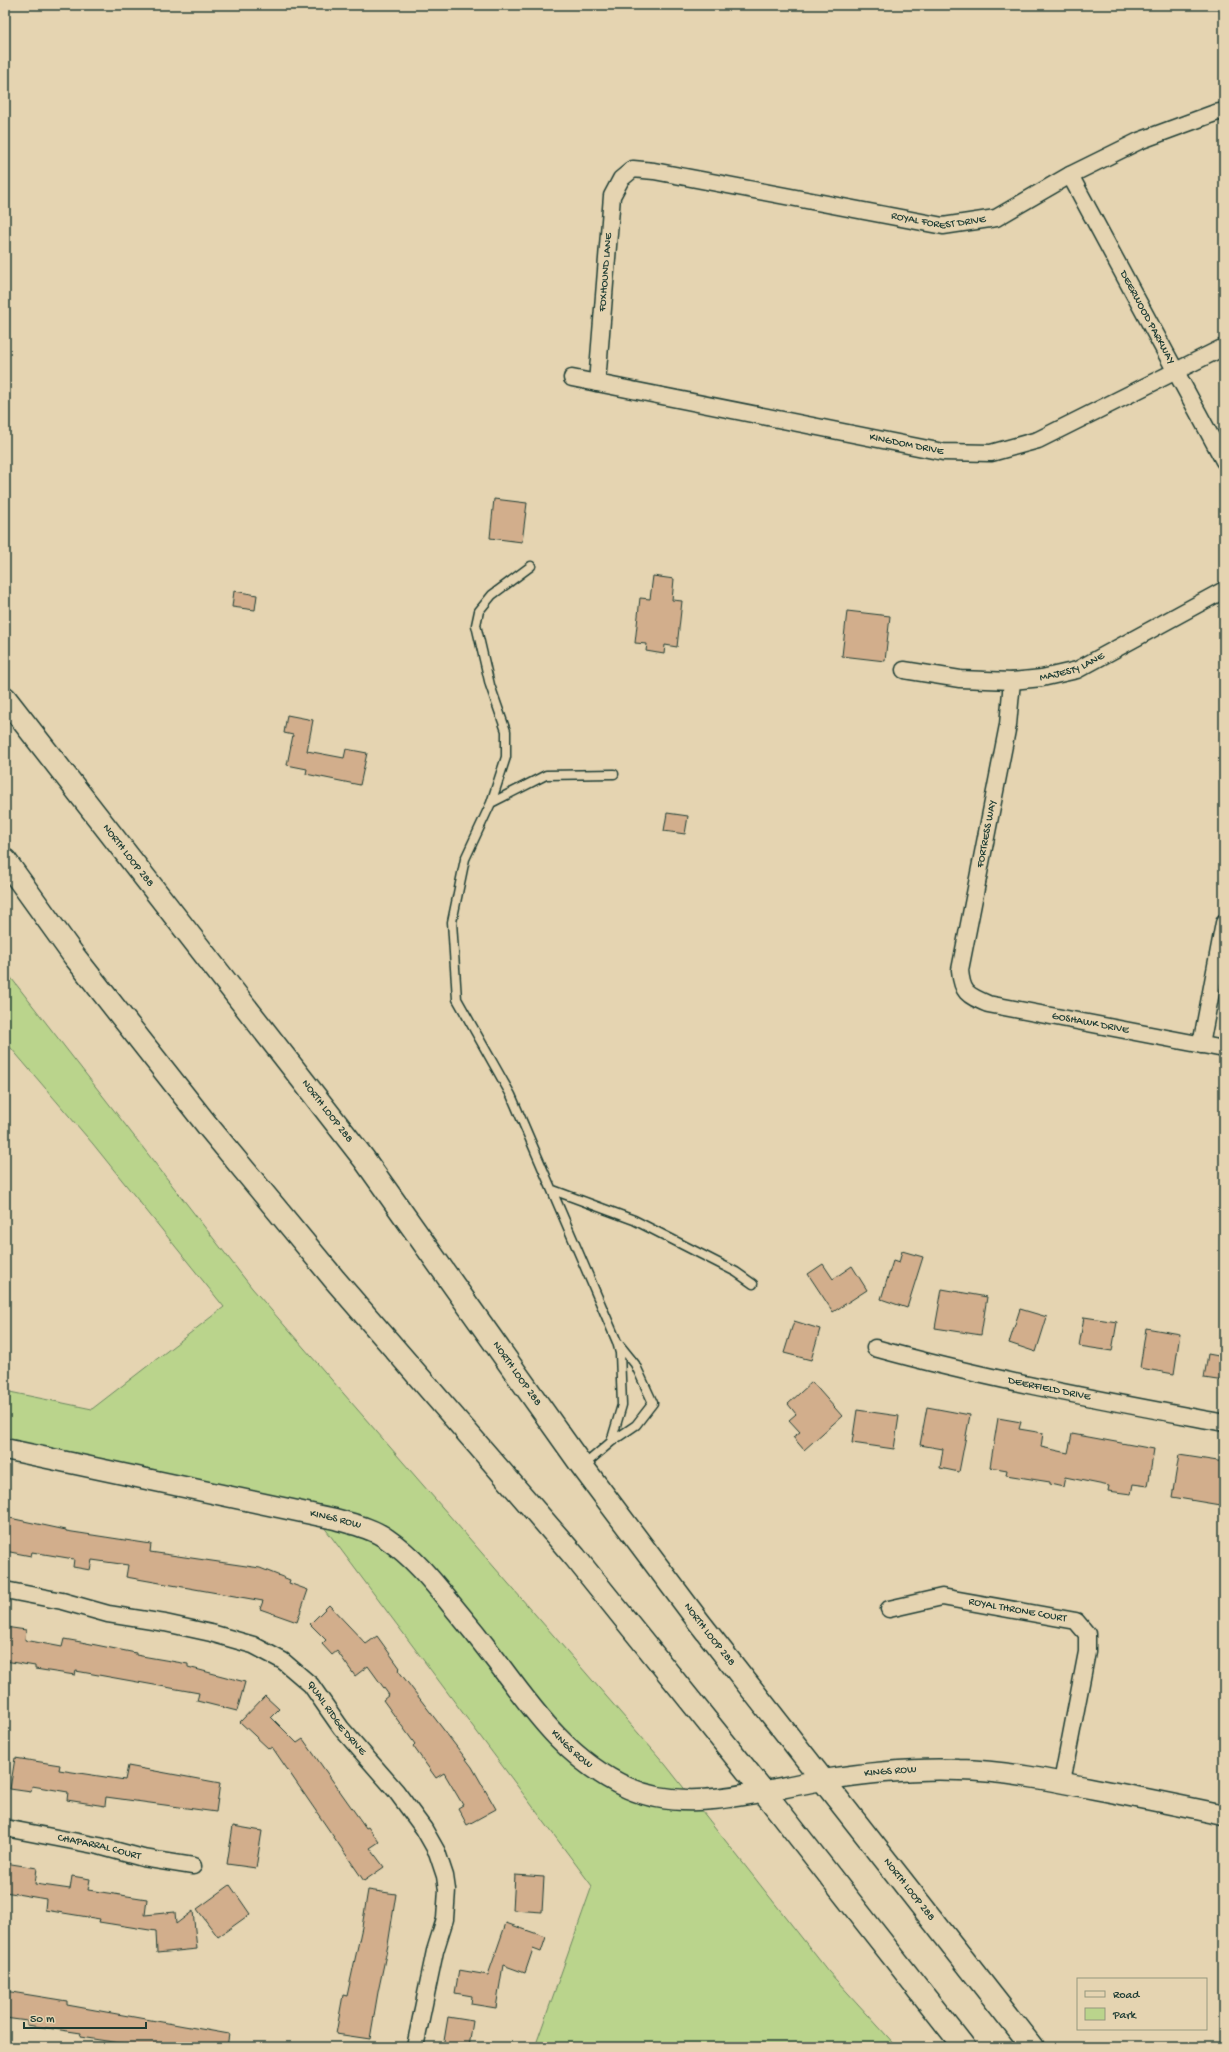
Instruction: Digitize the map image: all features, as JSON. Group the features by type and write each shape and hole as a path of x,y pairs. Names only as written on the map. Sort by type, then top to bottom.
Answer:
{"highway":[{"name":"NORTH LOOP 288","path":"5,698 364,1159 582,1466 699,1622 1032,2047"},
{"path":"5,860 74,956 207,1125 335,1280 575,1557 764,1792 964,2047"}],"street":[{"name":"ROYAL FOREST DRIVE","path":"633,169 654,171 943,226 996,218 1070,175 1139,141 1224,111"},
{"name":"FOXHOUND LANE","path":"596,383 612,196 620,179 633,169"},
{"name":"DEERWOOD PARKWAY","path":"1070,175 1224,461"},
{"name":"KINGDOM DRIVE","path":"572,378 942,452 991,453 1038,440 1224,347"},
{"name":"MAJESTY LANE","path":"904,670 960,679 1012,681 1042,678 1077,670 1224,590"},
{"name":"FORTRESS WAY","path":"962,986 960,970 1008,725 1012,681"},
{"path":"1201,1045 1224,923"},
{"name":"GOSHAWK DRIVE","path":"962,986 971,997 988,1004 1224,1049"},
{"name":"DEERFIELD DRIVE","path":"875,1348 924,1362 1082,1397 1224,1423"},
{"name":"KINGS ROW","path":"5,1449 328,1518 372,1531 386,1538 415,1563 440,1590 552,1733 593,1769 628,1788 665,1800 688,1800 764,1792 823,1780 905,1771 959,1770 1017,1774 1224,1815"},
{"name":"QUAIL RIDGE DRIVE","path":"5,1590 22,1595 62,1601 108,1614 211,1633 253,1645 283,1661 311,1685 341,1728 396,1791 424,1829 437,1852 445,1876 447,1890 445,1920 435,1951 415,2047"},
{"name":"ROYAL THRONE COURT","path":"889,1609 942,1597 1076,1621 1087,1634 1087,1652 1062,1782"},
{"name":"CHAPARRAL COURT","path":"5,1828 99,1846 143,1858 193,1866"}],"lane":[{"path":"531,566 492,595 479,610 476,625 490,685 506,731 506,757 491,803 465,859 452,922 458,999 511,1095 617,1342 620,1353 622,1405 611,1442"},
{"path":"491,803 546,775 614,774"},
{"path":"553,1190 634,1220 736,1272 753,1284"},
{"path":"582,1466 611,1442 636,1425 653,1403 635,1364 617,1342"}],"green space":[{"path":"5,970 252,1288 665,1764 828,1971 897,2047 535,2047 592,1886 315,1515 5,1449 5,1391 92,1409 224,1307 93,1144 5,1041"}],"building":[{"path":"494,499 527,503 522,542 490,538"},
{"path":"653,576 674,579 672,600 682,601 677,647 665,645 664,654 646,651 647,644 635,643 640,598 650,599"},
{"path":"234,591 257,595 255,610 232,607"},
{"path":"847,611 890,616 885,661 842,656"},
{"path":"287,715 313,720 307,751 344,758 346,749 367,753 360,785 306,774 307,769 287,765 293,735 284,733"},
{"path":"667,813 688,816 685,834 664,831"},
{"path":"902,1251 923,1257 907,1308 881,1299 893,1261 899,1263"},
{"path":"823,1264 833,1279 852,1266 867,1290 833,1312 808,1274"},
{"path":"942,1289 987,1297 981,1335 935,1328"},
{"path":"1020,1309 1047,1317 1036,1352 1009,1343"},
{"path":"1084,1317 1117,1322 1112,1351 1079,1346"},
{"path":"794,1321 820,1329 811,1360 784,1353"},
{"path":"1146,1328 1180,1334 1174,1374 1140,1368"},
{"path":"1208,1354 1224,1357 1224,1381 1204,1378"},
{"path":"812,1382 842,1416 804,1450 793,1437 800,1432 789,1420 796,1414 788,1404"},
{"path":"927,1407 970,1415 959,1472 940,1468 943,1449 920,1445"},
{"path":"857,1410 899,1416 894,1449 852,1443"},
{"path":"998,1418 1021,1422 1019,1429 1043,1433 1041,1447 1068,1453 1072,1434 1154,1449 1148,1486 1133,1484 1131,1494 1108,1491 1109,1486 1065,1477 1063,1487 1050,1484 1050,1482 1006,1475 1007,1470 990,1467"},
{"path":"1179,1455 1224,1462 1224,1483 1220,1505 1172,1497"},
{"path":"5,1517 66,1531 151,1544 150,1552 260,1568 290,1580 289,1583 308,1590 297,1622 260,1609 263,1601 126,1577 128,1565 92,1560 90,1570 73,1567 74,1559 32,1552 31,1556 5,1551"},
{"path":"329,1605 366,1644 377,1636 400,1668 398,1670 472,1767 496,1809 467,1825 458,1808 463,1805 444,1773 436,1778 413,1746 415,1744 383,1700 389,1695 368,1666 355,1676 337,1651 332,1655 322,1644 326,1640 310,1624"},
{"path":"5,1627 26,1630 25,1640 62,1647 64,1639 81,1642 136,1653 136,1655 188,1664 188,1667 245,1682 237,1711 197,1701 199,1693 76,1671 75,1675 35,1669 35,1666 5,1661"},
{"path":"265,1696 279,1709 271,1717 297,1743 303,1739 366,1828 368,1827 379,1842 370,1848 384,1867 364,1881 272,1747 269,1749 240,1722"},
{"path":"15,1758 60,1765 59,1770 125,1780 128,1766 220,1783 216,1812 106,1797 105,1806 67,1800 68,1792 32,1786 31,1792 10,1789"},
{"path":"233,1826 262,1831 256,1868 227,1864"},
{"path":"5,1863 37,1868 35,1884 70,1889 72,1876 90,1879 88,1890 147,1899 145,1915 175,1912 176,1924 193,1911 197,1949 157,1953 156,1931 99,1922 100,1919 45,1910 46,1899 5,1892"},
{"path":"515,1875 544,1877 542,1912 513,1910"},
{"path":"230,1885 250,1914 218,1937 197,1909"},
{"path":"368,1890 396,1894 370,2039 336,2034 343,1995 347,1996 362,1927"},
{"path":"506,1923 546,1937 541,1952 533,1949 525,1973 503,1965 496,2008 471,2004 472,1996 455,1993 459,1970 488,1975"},
{"path":"5,1991 67,2001 67,2005 229,2034 227,2047 132,2047 133,2045 80,2037 81,2033 27,2025 27,2021 5,2018"},
{"path":"448,2017 473,2021 469,2047 443,2047"}]}
